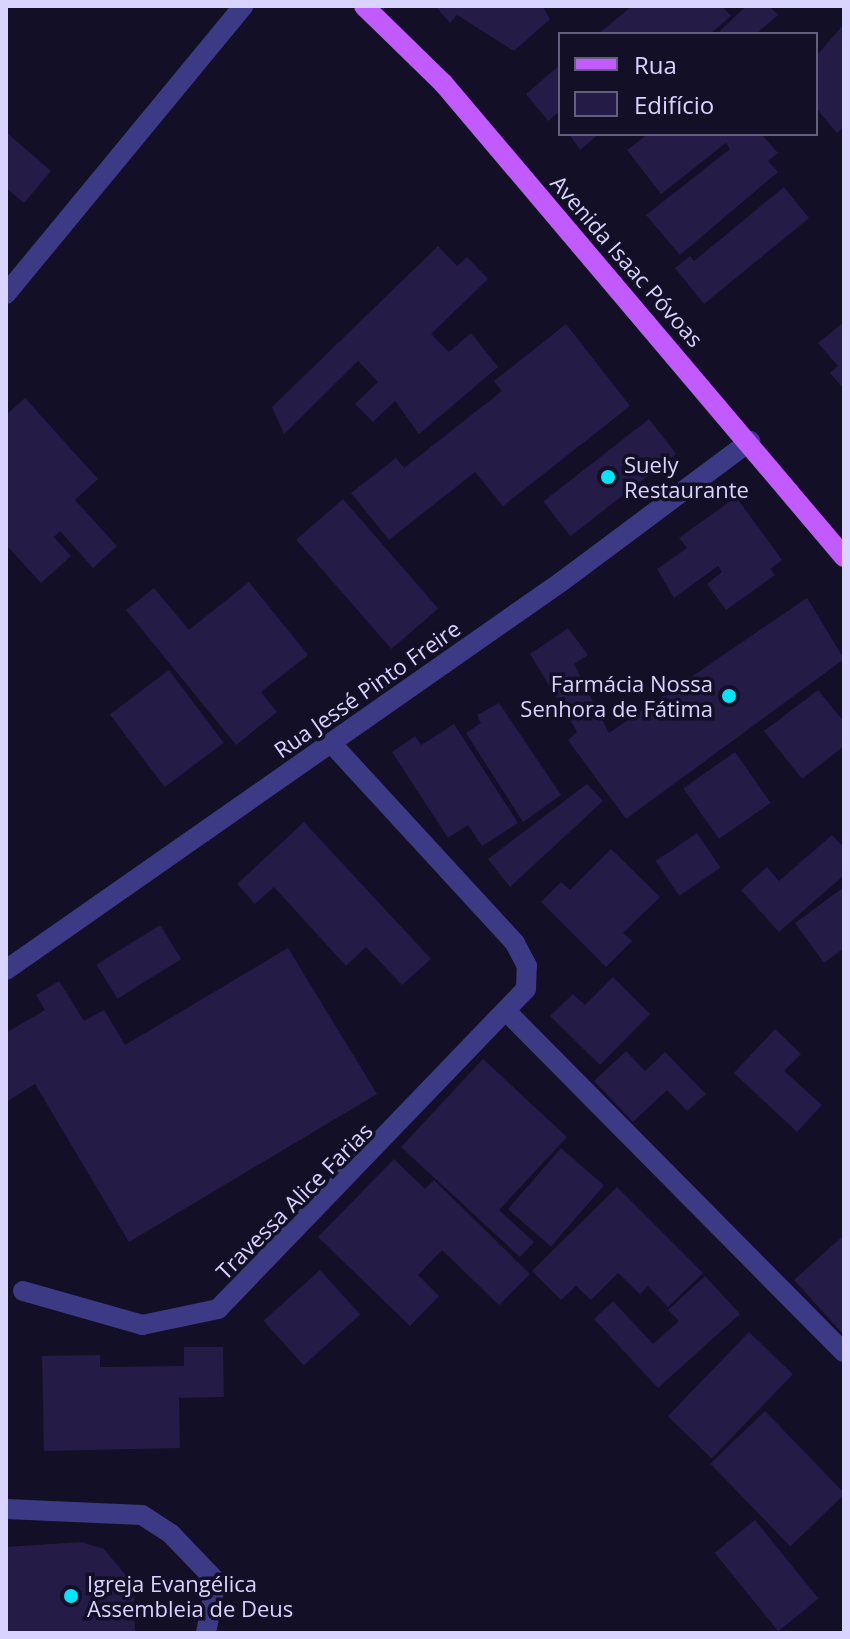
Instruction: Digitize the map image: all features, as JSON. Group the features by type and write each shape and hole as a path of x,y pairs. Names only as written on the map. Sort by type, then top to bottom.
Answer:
{"main road":[{"name":"Avenida Isaac Póvoas","path":"364,6 443,83 750,441 844,557"}],"street":[{"path":"6,294 243,6"},
{"name":"Rua Jessé Pinto Freire","path":"6,970 331,743 750,441"},
{"name":"Travessa Alice Farias","path":"23,1291 142,1325 218,1309 508,1013 526,989 527,966 515,943 331,743"},
{"path":"508,1013 844,1352"},
{"path":"6,1509 105,1510 142,1515 162,1527 216,1581 206,1633"}],"building":[{"path":"435,6 542,6 550,19 514,51 457,15 450,23"},
{"path":"632,6 722,6 731,16 712,32 600,32"},
{"path":"746,6 769,6 778,15 758,32 719,32"},
{"path":"844,24 844,126 837,133 818,110 818,54"},
{"path":"558,67 558,113 548,121 526,94"},
{"path":"6,132 51,171 24,203 6,188"},
{"path":"570,136 597,136 580,150"},
{"path":"645,136 763,136 778,153 768,161 778,172 680,255 646,215 730,149 726,143 661,194 627,150"},
{"path":"784,187 809,218 704,304 675,268 690,256 694,261"},
{"path":"438,246 457,266 467,257 488,279 431,334 449,352 471,333 498,367 419,434 395,401 373,422 355,404 378,382 358,361 284,434 272,407"},
{"path":"844,322 844,389 830,373 838,366 818,343"},
{"path":"566,324 630,406 503,506 475,472 389,540 351,493 396,458 404,468 502,391 494,381"},
{"path":"25,398 98,479 75,500 117,546 93,568 60,531 54,537 71,556 41,583 6,545 6,415"},
{"name":"Suely Restaurante","path":"649,419 676,454 570,536 543,501"},
{"path":"736,497 782,560 770,569 775,575 726,610 707,584 722,572 718,566 674,598 657,569 687,548 679,538"},
{"path":"343,499 438,608 391,649 296,540"},
{"path":"249,582 308,655 261,692 277,712 236,745 126,610 154,588 189,630"},
{"name":"Farmácia Nossa Senhora de Fátima","path":"807,598 844,659 626,819 568,740 577,732 530,654 568,628 588,655 574,664 609,733"},
{"path":"169,670 224,743 165,787 110,715"},
{"path":"818,690 844,722 844,746 802,779 764,731"},
{"path":"499,703 561,795 523,822 466,733 481,723 477,715"},
{"path":"454,724 518,823 482,846 468,825 448,838 392,752 415,736 421,745"},
{"path":"735,752 771,803 719,839 683,788"},
{"path":"587,784 603,801 510,887 488,859"},
{"path":"304,822 431,959 402,985 366,947 346,966 274,887 255,904 237,884"},
{"path":"697,833 720,868 679,896 656,861"},
{"path":"832,835 844,848 844,875 779,932 741,890 767,867 779,881"},
{"path":"611,849 660,897 623,933 632,941 606,967 541,902 561,882 570,890"},
{"path":"844,887 844,948 824,963 795,923"},
{"path":"160,925 181,959 118,999 96,965"},
{"path":"288,948 377,1094 129,1242 35,1084 6,1102 6,1033 45,1010 36,995 59,981 84,1021 104,1010 125,1045"},
{"path":"613,977 650,1014 600,1065 550,1016 573,994 585,1005"},
{"path":"775,1029 801,1054 784,1071 822,1105 797,1132 734,1073"},
{"path":"626,1051 645,1071 665,1052 706,1094 687,1111 667,1090 633,1122 594,1081"},
{"path":"483,1059 567,1137 499,1210 534,1242 520,1257 401,1147"},
{"path":"561,1148 604,1185 551,1247 508,1209"},
{"path":"394,1159 425,1189 434,1180 530,1274 499,1305 442,1250 418,1275 439,1296 410,1326 318,1237"},
{"path":"617,1187 703,1273 668,1307 648,1286 640,1294 618,1273 591,1300 576,1286 561,1300 532,1271"},
{"path":"844,1235 844,1335 794,1280"},
{"path":"320,1270 360,1315 304,1365 264,1321"},
{"path":"705,1276 740,1314 658,1388 594,1319 613,1301 653,1344 679,1321 668,1310"},
{"path":"749,1332 793,1374 712,1459 668,1416"},
{"path":"184,1347 223,1347 224,1397 179,1398 180,1448 44,1451 42,1356 100,1355 100,1367 184,1366"},
{"path":"765,1411 844,1493 790,1547 710,1464"},
{"path":"755,1520 819,1598 778,1631 715,1553"},
{"name":"Igreja Evangélica Assembleia de Deus","path":"82,1542 104,1549 134,1585 135,1633 6,1633 6,1547"}],"place":[{"name":"Suely Restaurante","path":"608,477"},
{"name":"Farmácia Nossa Senhora de Fátima","path":"729,696"},
{"name":"Igreja Evangélica Assembleia de Deus","path":"71,1596"}]}
